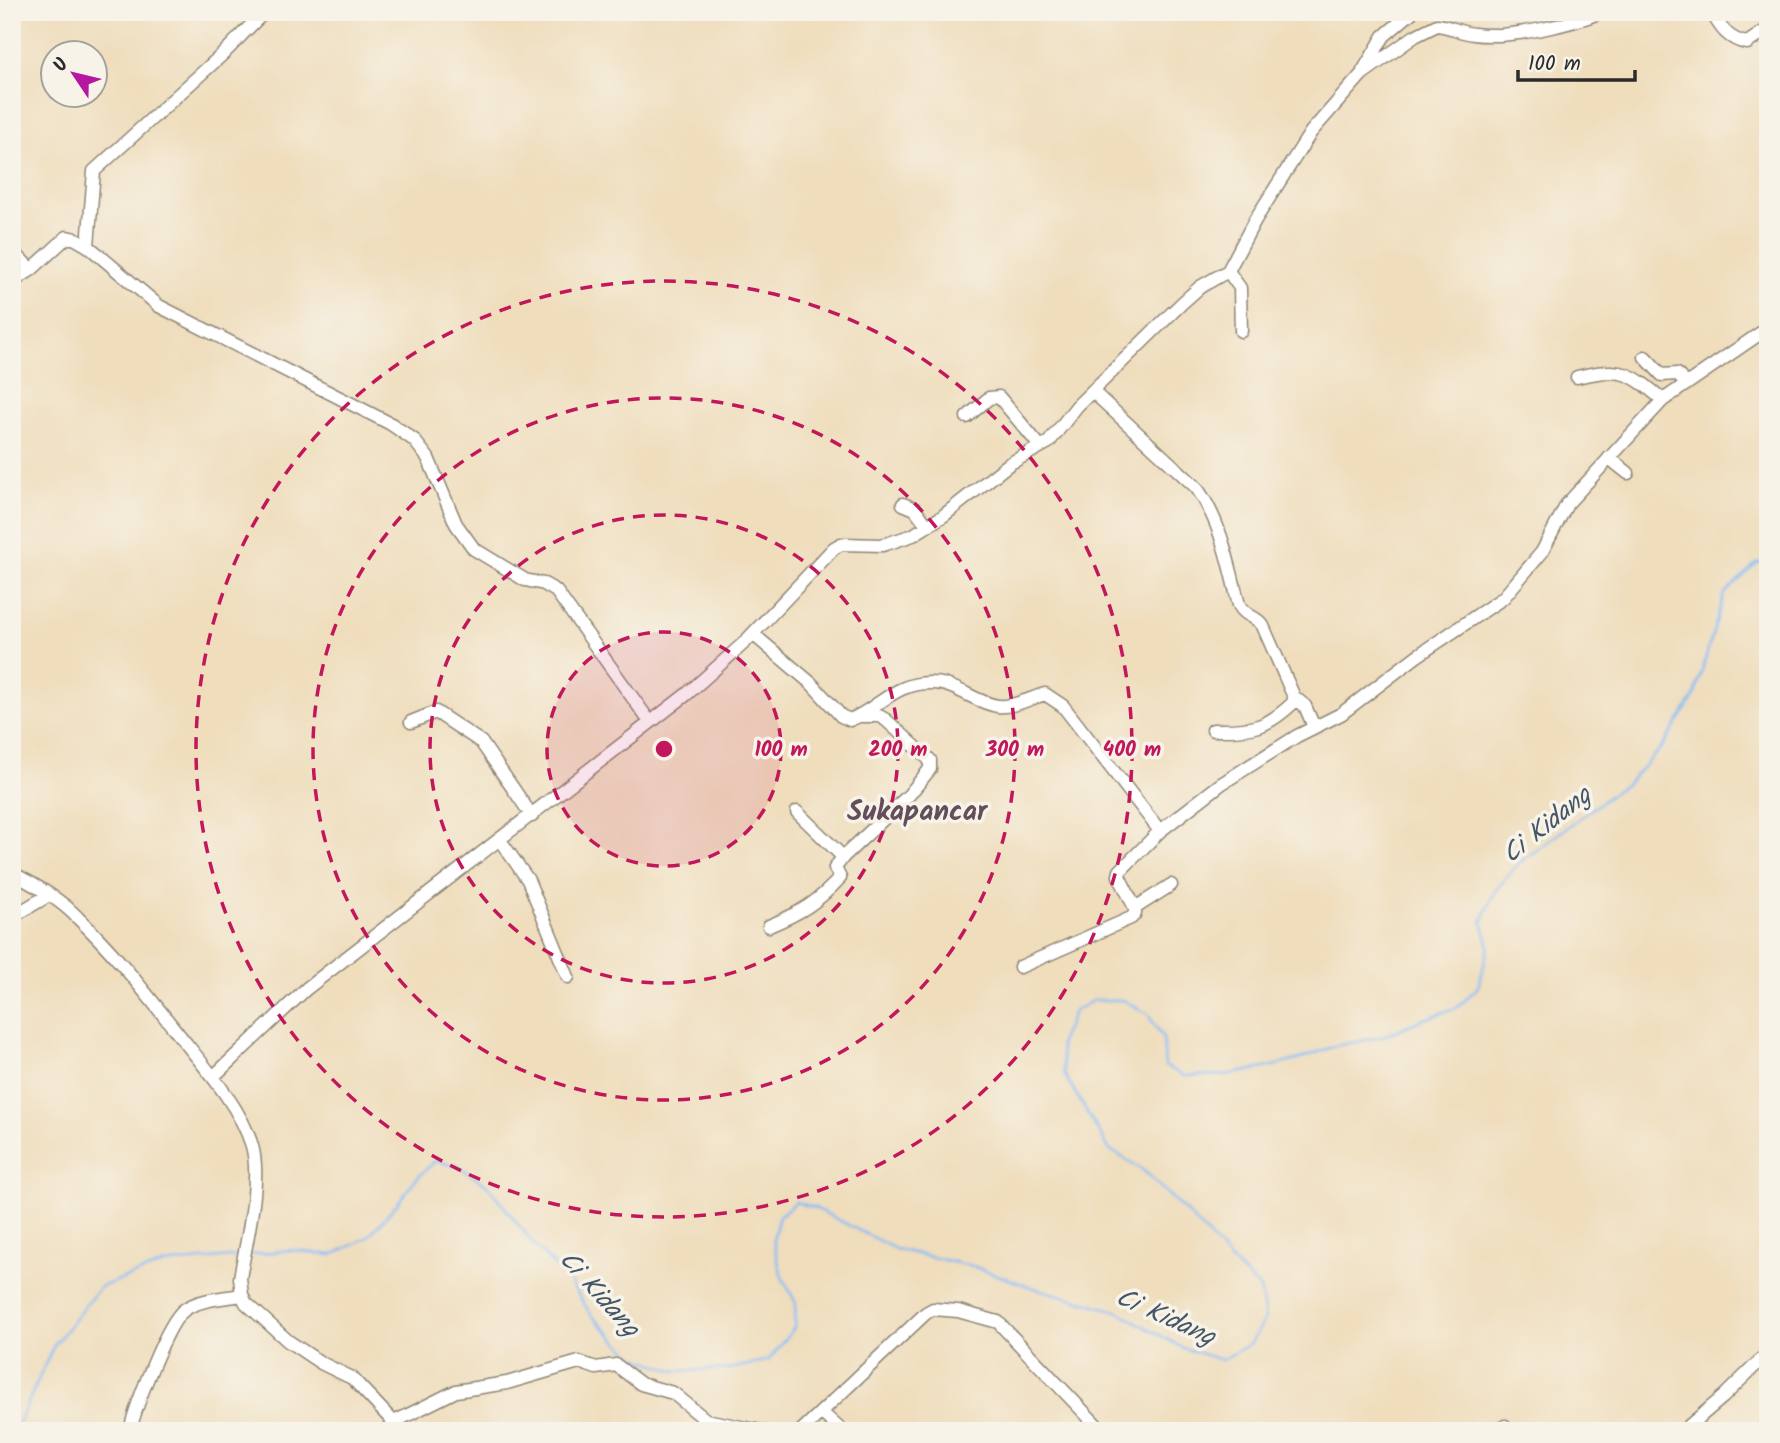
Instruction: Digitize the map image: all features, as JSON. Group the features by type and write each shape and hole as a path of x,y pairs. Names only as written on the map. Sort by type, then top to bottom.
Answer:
{"street":[{"path":"88,246 94,171 224,53 264,12"},
{"path":"1362,74 1384,36 1412,12"},
{"path":"213,1077 306,989 687,694 753,634 834,548 841,544 873,546 898,542 927,525 1009,464 1051,440 1077,406 1199,286 1228,271 1255,220 1311,132 1362,74 1415,36 1437,25 1475,34 1499,33 1568,24 1601,12"},
{"path":"1712,12 1724,31 1739,41 1747,43 1768,29"},
{"path":"12,282 31,270 67,237 76,239 159,306 391,424 414,440 428,458 456,524 474,549 525,580 544,584 556,592 650,722"},
{"path":"12,250 31,270"},
{"path":"1228,271 1240,288 1241,331"},
{"path":"1020,967 1125,922 1135,914 1135,908 1119,876 1120,871 1160,831 1222,784 1314,727 1341,714 1417,656 1503,597 1542,552 1567,504 1663,400 1768,328"},
{"path":"1645,357 1662,375 1676,374 1686,384"},
{"path":"1577,377 1594,373 1627,373 1663,400"},
{"path":"1092,391 1196,487 1204,499 1221,536 1243,613 1258,619 1263,626 1297,699 1305,706 1314,727"},
{"path":"967,417 989,398 999,397 1040,446"},
{"path":"1609,458 1628,473"},
{"path":"904,504 915,509 927,525"},
{"path":"753,634 812,684 841,716 850,720 860,716 893,691 933,683 1003,706 1045,694 1063,706 1160,831"},
{"path":"1213,730 1240,731 1260,727 1281,715 1297,699"},
{"path":"411,722 436,712 481,742 512,783 532,816"},
{"path":"769,926 818,901 840,878 835,867 843,857 909,795 931,765 930,760 886,720 878,716 860,716"},
{"path":"797,812 843,857"},
{"path":"500,840 528,880 568,977"},
{"path":"12,873 50,895 77,916 102,943 213,1077 245,1127 253,1147 256,1170 240,1278 242,1295 254,1311 288,1341 321,1363 352,1378 398,1426 456,1391 507,1383 581,1362 596,1368 616,1365 641,1384 673,1393 706,1420 761,1431"},
{"path":"1135,908 1171,885"},
{"path":"12,918 50,895"},
{"path":"130,1431 141,1395 176,1318 190,1307 242,1295"},
{"path":"801,1431 926,1313 938,1309 998,1322 1102,1431"},
{"path":"1683,1431 1768,1353"},
{"path":"821,1412 842,1431"}],"waterway":[{"name":"Ci Kidang","path":"249,1255 290,1250 332,1255 367,1238 414,1181 435,1161 460,1167 488,1186 537,1248 568,1279 592,1316 633,1356 675,1371 730,1369 769,1360 794,1328 796,1303 782,1277 773,1240 779,1216 796,1202 815,1208 895,1249 972,1266 1034,1288 1117,1311 1183,1348 1222,1360 1250,1344 1265,1319 1260,1288 1144,1171 1109,1149 1064,1074 1060,1043 1074,1011 1094,1000 1123,1000 1147,1013 1163,1038 1165,1066 1184,1076 1226,1075 1297,1060 1335,1046 1381,1037 1458,1007 1478,987 1489,946 1482,922 1495,891 1519,863 1631,780 1662,747 1695,695 1724,594 1757,563 1768,561"},
{"name":"Ci Kidang","path":"15,1431 54,1345 100,1287 164,1264 239,1256"}],"district":[{"name":"Sukapancar","path":"917,810"}]}
